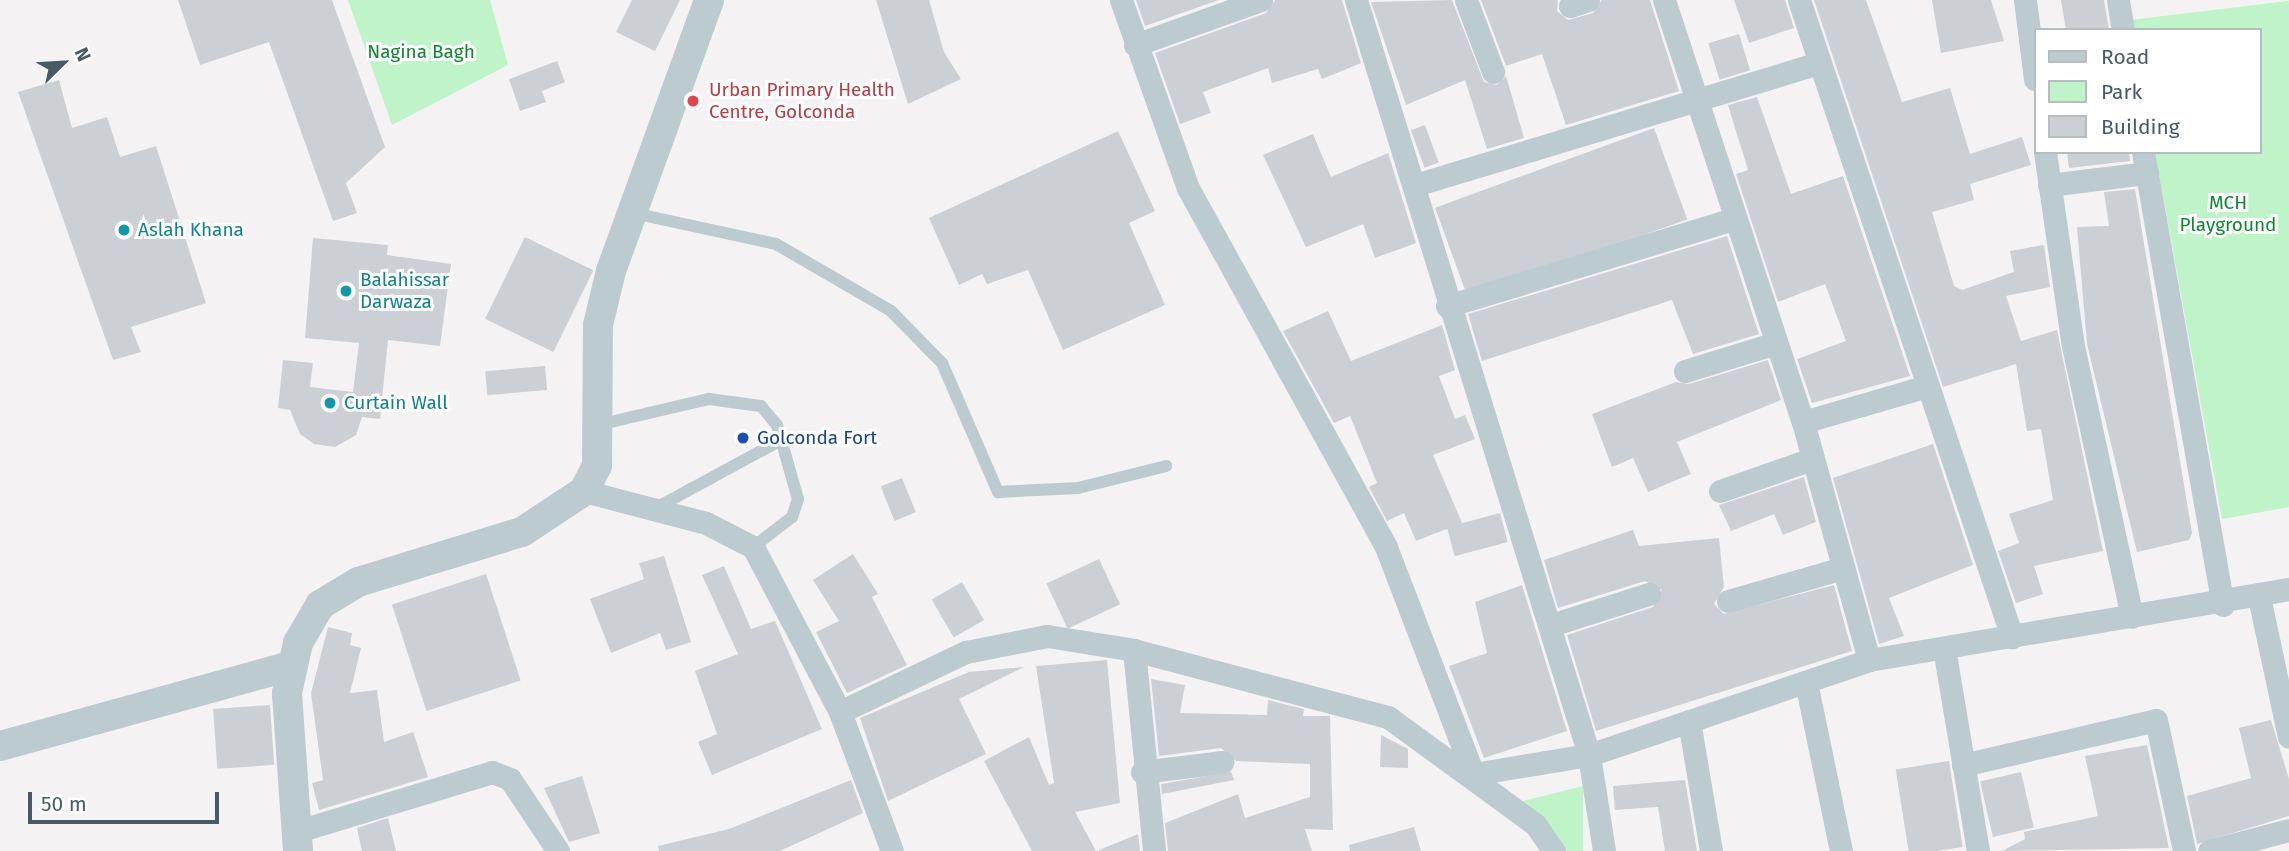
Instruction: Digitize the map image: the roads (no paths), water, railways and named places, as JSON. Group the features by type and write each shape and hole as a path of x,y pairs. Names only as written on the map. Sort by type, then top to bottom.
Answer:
{"street":[{"path":"558,851 510,779 492,772 298,841 287,735 290,666 320,605 335,594 522,532 584,491 597,466 602,424 598,325 629,212 709,0"},
{"path":"1121,0 1188,188 1386,547 1473,774"},
{"path":"1135,45 1261,0"},
{"path":"1356,0 1415,185 1447,306 1551,625 1589,755 1604,851"},
{"path":"1466,0 1493,72"},
{"path":"1664,0 1803,422 1809,460 1869,660"},
{"path":"1799,0 1817,64 1924,387 2012,637"},
{"path":"2025,0 2034,71"},
{"path":"2118,0 2123,28"},
{"path":"1415,185 1699,103 1817,64"},
{"path":"2045,154 2073,346 2132,617"},
{"path":"2049,185 2145,163 2223,605"},
{"path":"1447,306 1734,219"},
{"path":"1685,371 1776,343"},
{"path":"1803,422 1924,387"},
{"path":"1720,491 1809,460"},
{"path":"584,491 648,512 706,523 753,547 840,712 891,851"},
{"path":"1728,600 1843,568"},
{"path":"1473,774 1589,755 1869,660 2132,617 2223,605 2289,589"},
{"path":"1551,625 1649,594"},
{"path":"2259,597 2289,737"},
{"path":"840,712 966,652 1047,636 1134,650 1388,717 1473,774 1535,824 1554,851"},
{"path":"1944,648 1978,851"},
{"path":"1134,650 1142,772 1154,851"},
{"path":"0,746 290,666"},
{"path":"1806,682 1841,851"},
{"path":"1963,765 2156,720 2184,851"},
{"path":"1689,721 1711,851"},
{"path":"1142,772 1222,762"},
{"path":"2208,851 2289,830"},
{"path":"566,851 572,851"}],"lane":[{"path":"629,212 776,244 891,311 942,363 998,492 1078,488 1166,466"},
{"path":"602,424 709,400 738,400 761,406 783,439 798,499 792,517 753,547"},
{"path":"648,512 783,439"}],"place":[{"name":"Urban Primary Health Centre, Golconda","path":"693,101"},
{"name":"Aslah Khana","path":"124,230"},
{"name":"Balahissar Darwaza","path":"346,291"},
{"name":"Curtain Wall","path":"330,403"},
{"name":"Golconda Fort","path":"743,438"}],"park label":[{"name":"Nagina Bagh","path":"421,52"},
{"name":"MCH Playground","path":"2228,214"}]}
